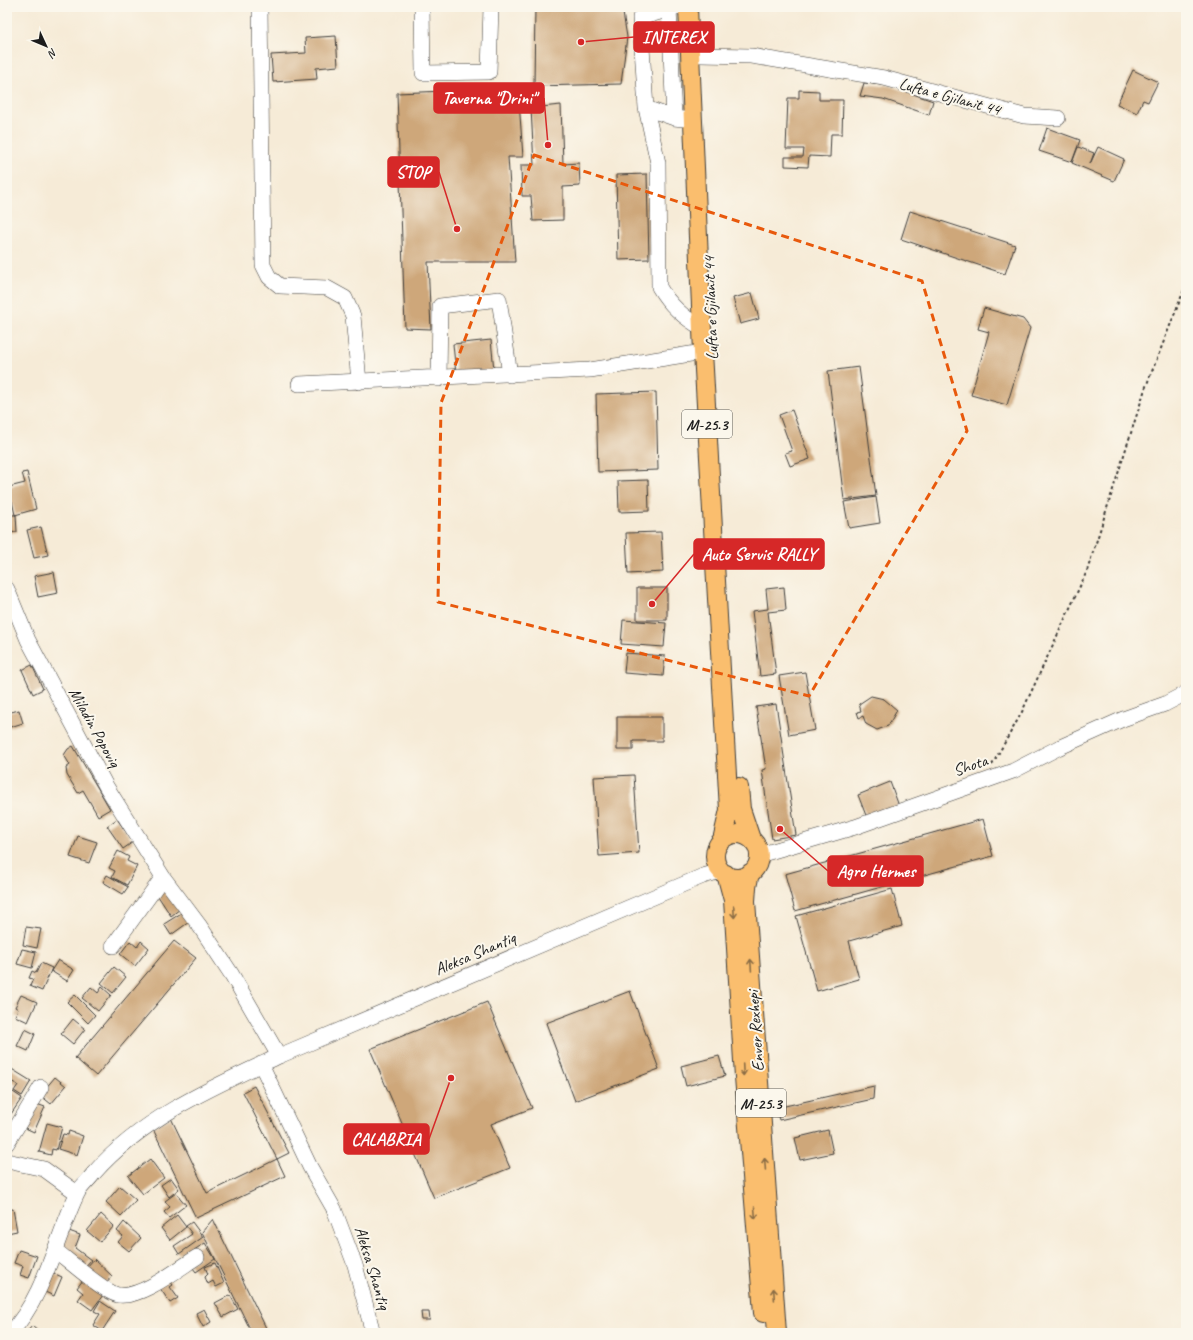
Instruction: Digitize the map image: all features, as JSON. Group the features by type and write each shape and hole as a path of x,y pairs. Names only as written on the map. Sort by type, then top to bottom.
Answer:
{"main road":[{"name":"M-25.3","path":"688,7 702,352 729,810 722,840 716,851 721,869 734,900 744,1077 765,1333"},
{"name":"Lufta e Gjilanit 44","path":"697,7 721,561 741,809 751,839"},
{"path":"722,840 733,835 745,836 751,839"},
{"name":"M-25.3","path":"750,873 756,867 759,855 755,843 751,839"},
{"path":"721,869 733,877 740,877 750,873"},
{"name":"Enver Rexhepi","path":"750,873 746,901 777,1333"}],"street":[{"path":"260,7 263,265 269,277 280,286 327,288 345,298 353,316 359,382"},
{"path":"422,7 423,73 489,72 491,7"},
{"path":"674,118 672,8 640,18 646,108 658,163 659,287 666,299 693,323 702,328"},
{"name":"Lufta e Gjilanit 44","path":"700,55 751,56 884,78 1024,116 1058,118"},
{"path":"646,108 674,118 693,119"},
{"path":"439,379 440,306 498,299 510,375"},
{"path":"299,384 439,379 590,370 702,352"},
{"name":"Miladin Popoviq","path":"7,590 28,640 49,683 106,786 163,877 199,925 232,976 279,1056"},
{"name":"Shota","path":"759,855 855,826 1013,771 1065,744 1123,719 1166,704 1186,693"},
{"name":"Aleksa Shantiq","path":"10,1333 28,1310 55,1250 77,1193 110,1155 154,1122 211,1087 261,1064 721,869"},
{"path":"113,946 163,877"},
{"name":"Aleksa Shantiq","path":"261,1064 310,1167 334,1209 355,1265 373,1333"},
{"path":"7,1143 41,1087"},
{"path":"7,1161 44,1169 77,1193"},
{"path":"55,1250 102,1286 117,1295 132,1295 197,1257"}],"path":[{"path":"981,781 1021,714 1087,571 1142,396 1186,285"}],"highlighted area":[{"path":"534,155 922,281 967,431 809,696 438,602 441,403"}],"building":[{"path":"535,7 622,7 627,37 621,84 534,86"},
{"path":"336,36 338,66 316,68 317,79 273,82 271,55 306,53 305,38"},
{"path":"1133,70 1158,82 1148,102 1143,100 1137,113 1117,104"},
{"path":"864,83 890,86 933,101 929,115 883,99 860,96"},
{"path":"518,88 523,157 508,157 515,262 428,262 431,329 405,328 397,93"},
{"path":"799,90 819,91 819,100 843,100 842,134 831,134 830,157 809,156 808,167 785,166 785,157 803,157 804,149 786,149 788,98 799,98"},
{"path":"561,105 563,164 579,163 580,186 563,187 563,220 533,221 531,196 522,196 521,165 534,165 531,108"},
{"path":"1047,128 1080,140 1072,162 1039,151"},
{"path":"1078,147 1094,153 1090,164 1098,147 1124,159 1114,181 1072,163"},
{"path":"647,174 649,259 618,260 616,175"},
{"path":"910,211 1015,245 1005,274 901,239"},
{"path":"752,293 759,319 740,324 733,298"},
{"path":"984,308 1023,319 1030,328 1007,405 971,395 989,332 978,329"},
{"path":"491,340 494,370 456,374 453,344"},
{"path":"859,367 876,496 844,500 828,371"},
{"path":"656,392 658,470 598,472 596,394"},
{"path":"792,410 810,459 790,466 785,453 792,451 779,415"},
{"path":"27,472 36,509 15,515 12,501 7,502 7,479 9,487 25,483 22,473"},
{"path":"648,480 649,511 619,512 618,481"},
{"path":"876,497 880,523 849,528 844,502"},
{"path":"7,515 16,515 17,532 7,533"},
{"path":"41,527 48,555 34,558 27,530"},
{"path":"661,532 663,572 628,574 626,533"},
{"path":"54,572 58,593 38,597 34,576"},
{"path":"784,587 786,610 768,612 776,674 760,676 752,611 768,609 766,589"},
{"path":"637,588 667,588 667,620 637,620"},
{"path":"623,620 666,623 664,647 621,644"},
{"path":"626,653 665,656 663,676 624,673"},
{"path":"32,665 43,689 33,694 22,670"},
{"path":"805,672 815,730 789,735 779,676"},
{"path":"871,696 884,699 897,710 888,726 877,730 866,724 863,716 859,718 857,712 861,711 859,704"},
{"path":"776,704 796,835 772,839 762,770 766,769 756,707"},
{"path":"19,710 23,723 7,728 7,713"},
{"path":"617,717 662,717 662,741 633,741 633,750 617,750"},
{"path":"73,746 110,809 98,816 83,790 78,793 67,775 66,768 70,765 64,755 68,749"},
{"path":"634,775 639,853 599,856 594,777"},
{"path":"890,782 899,806 867,818 858,795"},
{"path":"117,819 133,842 123,849 107,826"},
{"path":"983,819 993,856 795,911 785,874"},
{"path":"78,836 97,842 89,863 70,857"},
{"path":"118,851 129,857 127,861 137,866 127,885 112,877 115,871 109,868"},
{"path":"107,875 128,887 123,894 103,882"},
{"path":"165,886 180,909 171,916 156,893"},
{"path":"892,889 902,926 849,941 859,979 817,991 796,916"},
{"path":"183,912 189,922 171,935 164,924"},
{"path":"26,927 41,929 37,948 23,945"},
{"path":"130,941 137,947 141,941 149,948 135,966 120,954"},
{"path":"174,941 196,958 96,1076 75,1058"},
{"path":"22,949 36,952 32,968 17,964"},
{"path":"58,960 74,970 67,981 51,971"},
{"path":"41,963 52,968 42,991 30,986 33,979 29,978 32,971 36,973"},
{"path":"114,967 126,977 113,993 101,983"},
{"path":"91,987 98,993 102,987 111,995 98,1011 82,998"},
{"path":"630,991 659,1069 575,1101 546,1023"},
{"path":"21,995 37,1002 28,1022 15,1016 18,1009 15,1007"},
{"path":"75,995 95,1015 88,1023 67,1002"},
{"path":"487,1002 532,1108 491,1124 510,1168 434,1198 370,1049"},
{"path":"73,1019 85,1029 73,1044 61,1034"},
{"path":"25,1029 35,1034 28,1051 17,1046"},
{"path":"719,1056 725,1076 686,1086 681,1066"},
{"path":"10,1068 31,1081 22,1096 14,1091 18,1085 7,1079 7,1072"},
{"path":"55,1077 66,1086 51,1104 40,1095"},
{"path":"254,1086 289,1153 277,1159 243,1092"},
{"path":"874,1086 873,1099 779,1120 776,1108"},
{"path":"10,1090 22,1098 11,1114 7,1112 7,1094"},
{"path":"34,1103 45,1107 34,1132 23,1127"},
{"path":"171,1118 207,1193 277,1159 285,1176 196,1218 152,1127"},
{"path":"47,1123 62,1127 56,1150 52,1149 51,1155 39,1152"},
{"path":"828,1130 833,1153 800,1160 795,1138"},
{"path":"69,1131 83,1136 77,1155 58,1149 63,1134 68,1135"},
{"path":"150,1159 164,1178 143,1194 128,1176"},
{"path":"171,1178 179,1189 169,1197 161,1185"},
{"path":"120,1186 136,1200 121,1216 106,1202"},
{"path":"176,1193 186,1205 169,1218 164,1212 170,1207 165,1201"},
{"path":"13,1209 17,1231 7,1233 7,1210"},
{"path":"101,1214 114,1226 100,1242 87,1231"},
{"path":"177,1215 186,1227 170,1240 161,1228"},
{"path":"213,1219 266,1328 257,1333 252,1333 202,1232"},
{"path":"124,1222 141,1238 129,1251 118,1242 123,1236 117,1231"},
{"path":"192,1222 203,1237 179,1254 174,1246 192,1234 186,1226"},
{"path":"69,1231 80,1235 75,1248 91,1260 84,1268 62,1249"},
{"path":"205,1243 215,1259 196,1272 190,1264 199,1258 194,1250"},
{"path":"19,1250 37,1256 29,1278 20,1275 23,1266 14,1263"},
{"path":"94,1259 112,1276 105,1284 87,1267"},
{"path":"215,1263 224,1283 216,1287 213,1281 208,1284 205,1277 208,1274 205,1267"},
{"path":"53,1273 62,1277 54,1296 45,1292"},
{"path":"168,1278 173,1285 170,1287 178,1298 170,1303 158,1285"},
{"path":"83,1280 103,1295 92,1310 78,1300 83,1293 77,1288"},
{"path":"230,1295 238,1309 223,1317 215,1303"},
{"path":"100,1301 115,1311 102,1331 93,1325 100,1314 94,1311"},
{"path":"204,1309 211,1322 203,1327 196,1313"},
{"path":"421,1312 429,1312 430,1320 422,1320"},
{"path":"32,1326 40,1333 26,1333"}],"place":[{"name":"INTEREX","path":"581,42"},
{"name":"Taverna \"Drini\"","path":"548,145"},
{"name":"STOP","path":"457,229"},
{"name":"Auto Servis RALLY","path":"652,604"},
{"name":"Agro Hermes","path":"780,829"},
{"name":"CALABRIA","path":"451,1078"}]}
